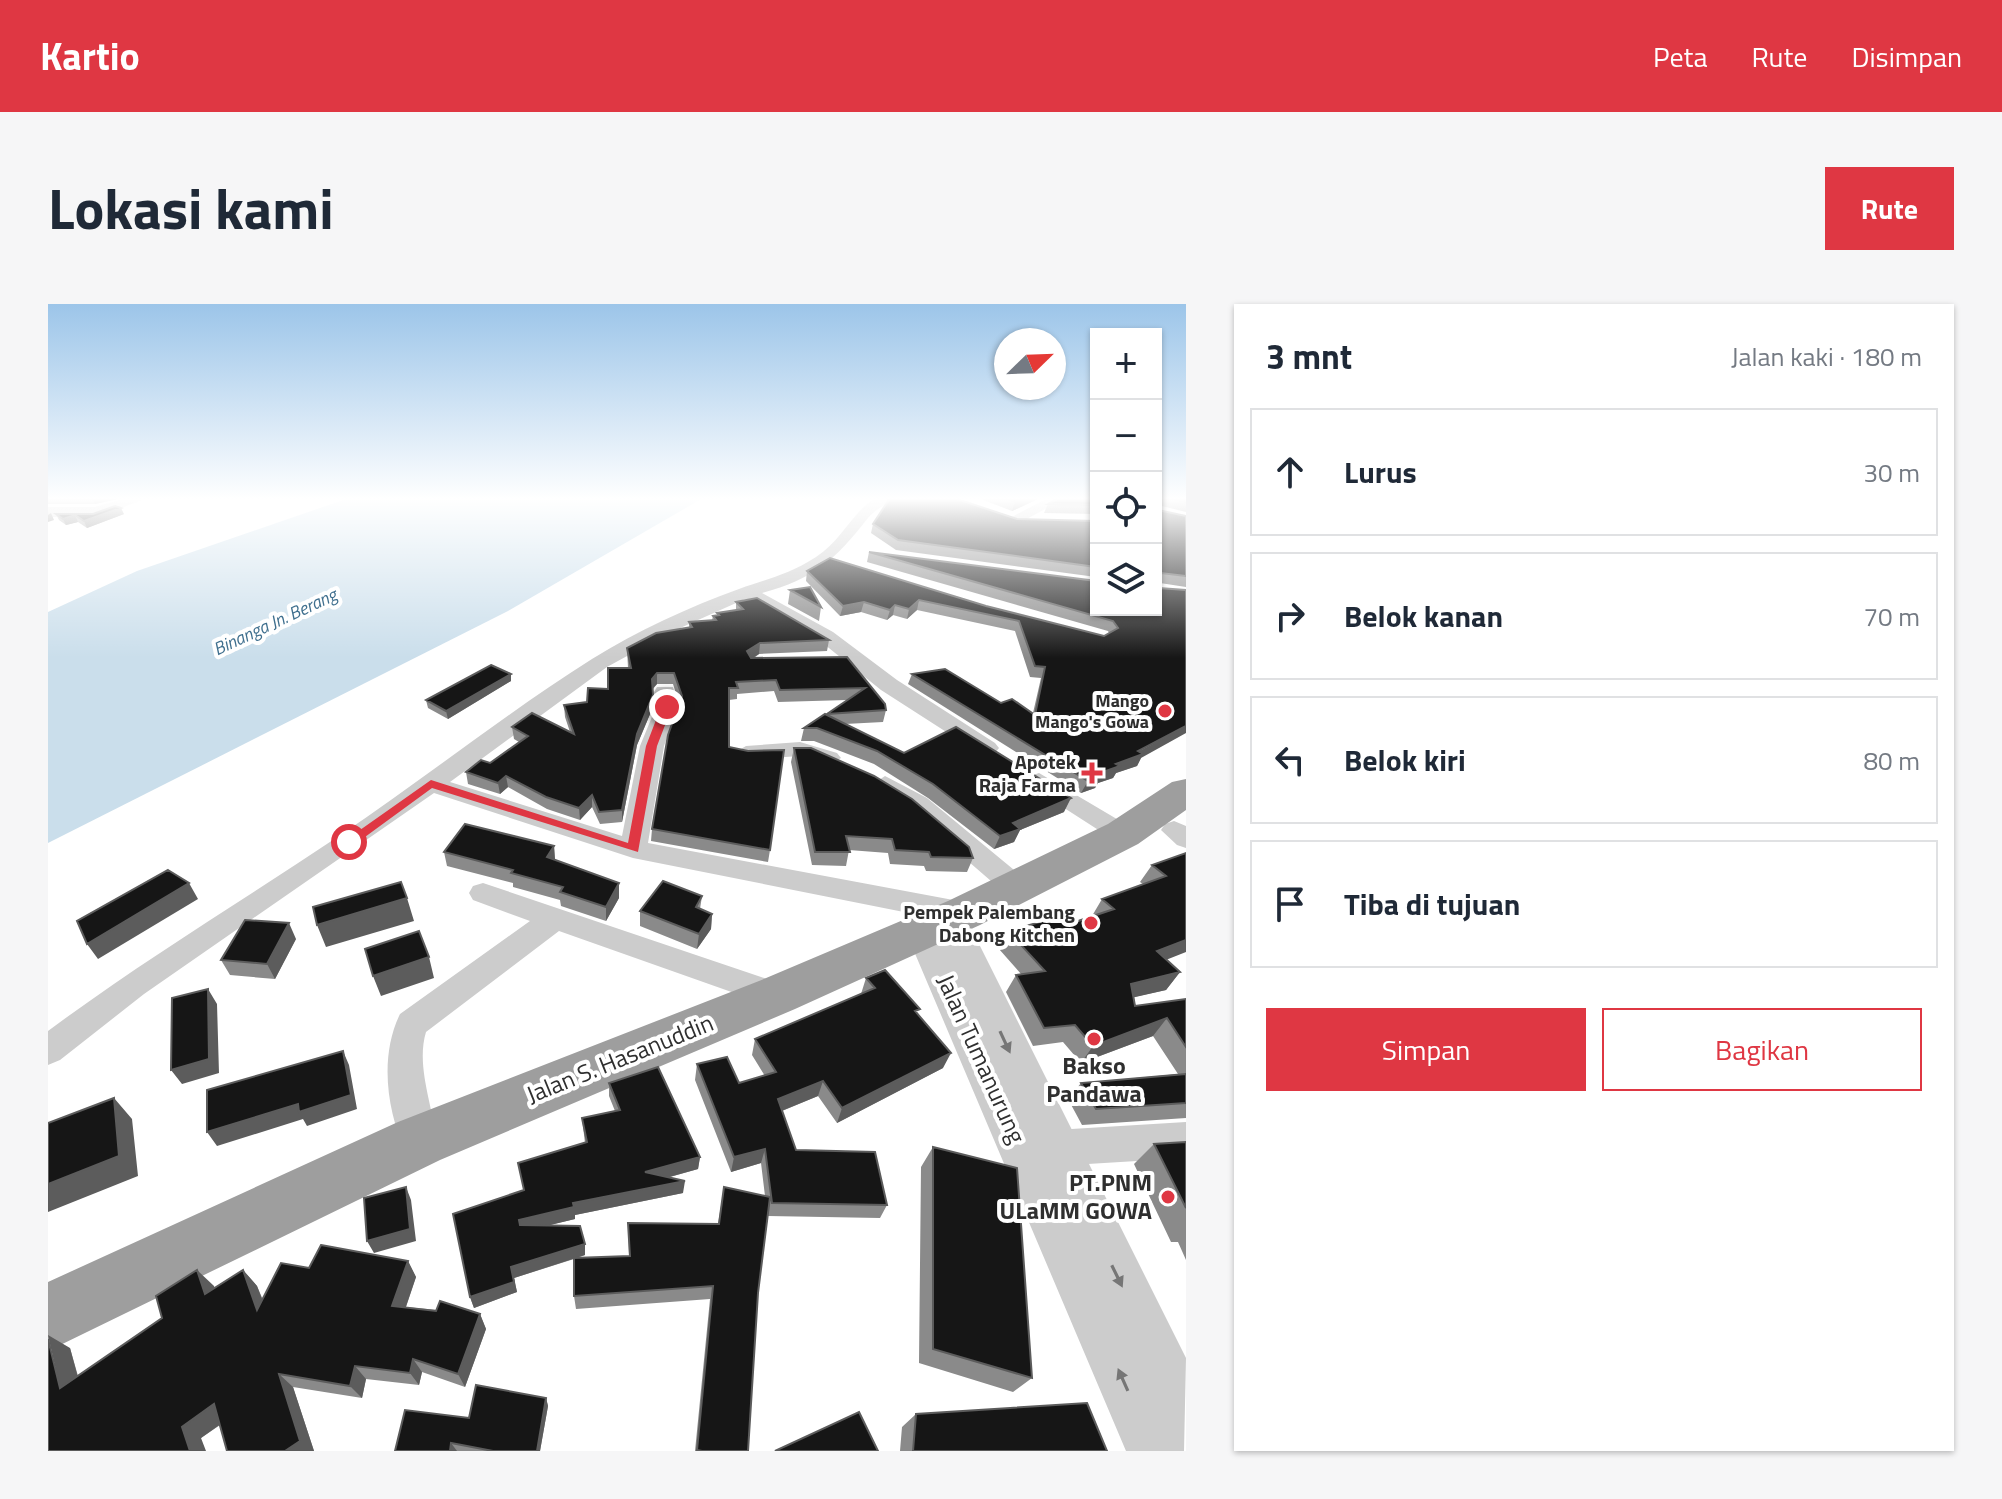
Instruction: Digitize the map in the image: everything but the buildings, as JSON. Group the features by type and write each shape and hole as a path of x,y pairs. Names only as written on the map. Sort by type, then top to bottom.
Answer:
{"highway":[{"name":"Jalan S. Hasanuddin","path":"48,1336 424,1155 944,929 1016,887 1171,823"},
{"name":"Jalan S. Hasanuddin","path":"48,1317 419,1141 944,929 1033,905 1171,823"}],"street":[{"path":"48,1050 133,985 349,842 609,657 746,592 787,581 833,552"},
{"path":"831,554 857,560"},
{"path":"746,592 809,625 896,690 1008,762 1171,823"},
{"path":"821,662 858,659"},
{"path":"633,849 652,746 667,707 665,692"},
{"path":"746,753 813,751 881,782 918,804 1016,887"},
{"path":"431,784 633,849 944,929"},
{"path":"483,893 777,995"},
{"path":"419,1141 409,1105 404,1052 412,1024 556,917"},
{"name":"Jalan Tumanurung","path":"944,929 1186,1418"},
{"name":"Jalan Tumanurung","path":"944,929 1155,1451"},
{"path":"1055,1148 1186,1140"}],"water":[{"name":"Binanga Jn. Berang","path":"194,552 611,552 508,611 48,843 48,612 137,571"}],"place":[{"name":"Mango Mango's Gowa","path":"1165,711"},
{"name":"Apotek Raja Farma","path":"1092,773"},
{"name":"Pempek Palembang Dabong Kitchen","path":"1091,923"},
{"name":"Bakso Pandawa","path":"1094,1039"},
{"name":"PT.PNM ULaMM GOWA","path":"1168,1197"}],"route":[{"path":"349,842 431,784 633,849 652,746 667,707"}]}
